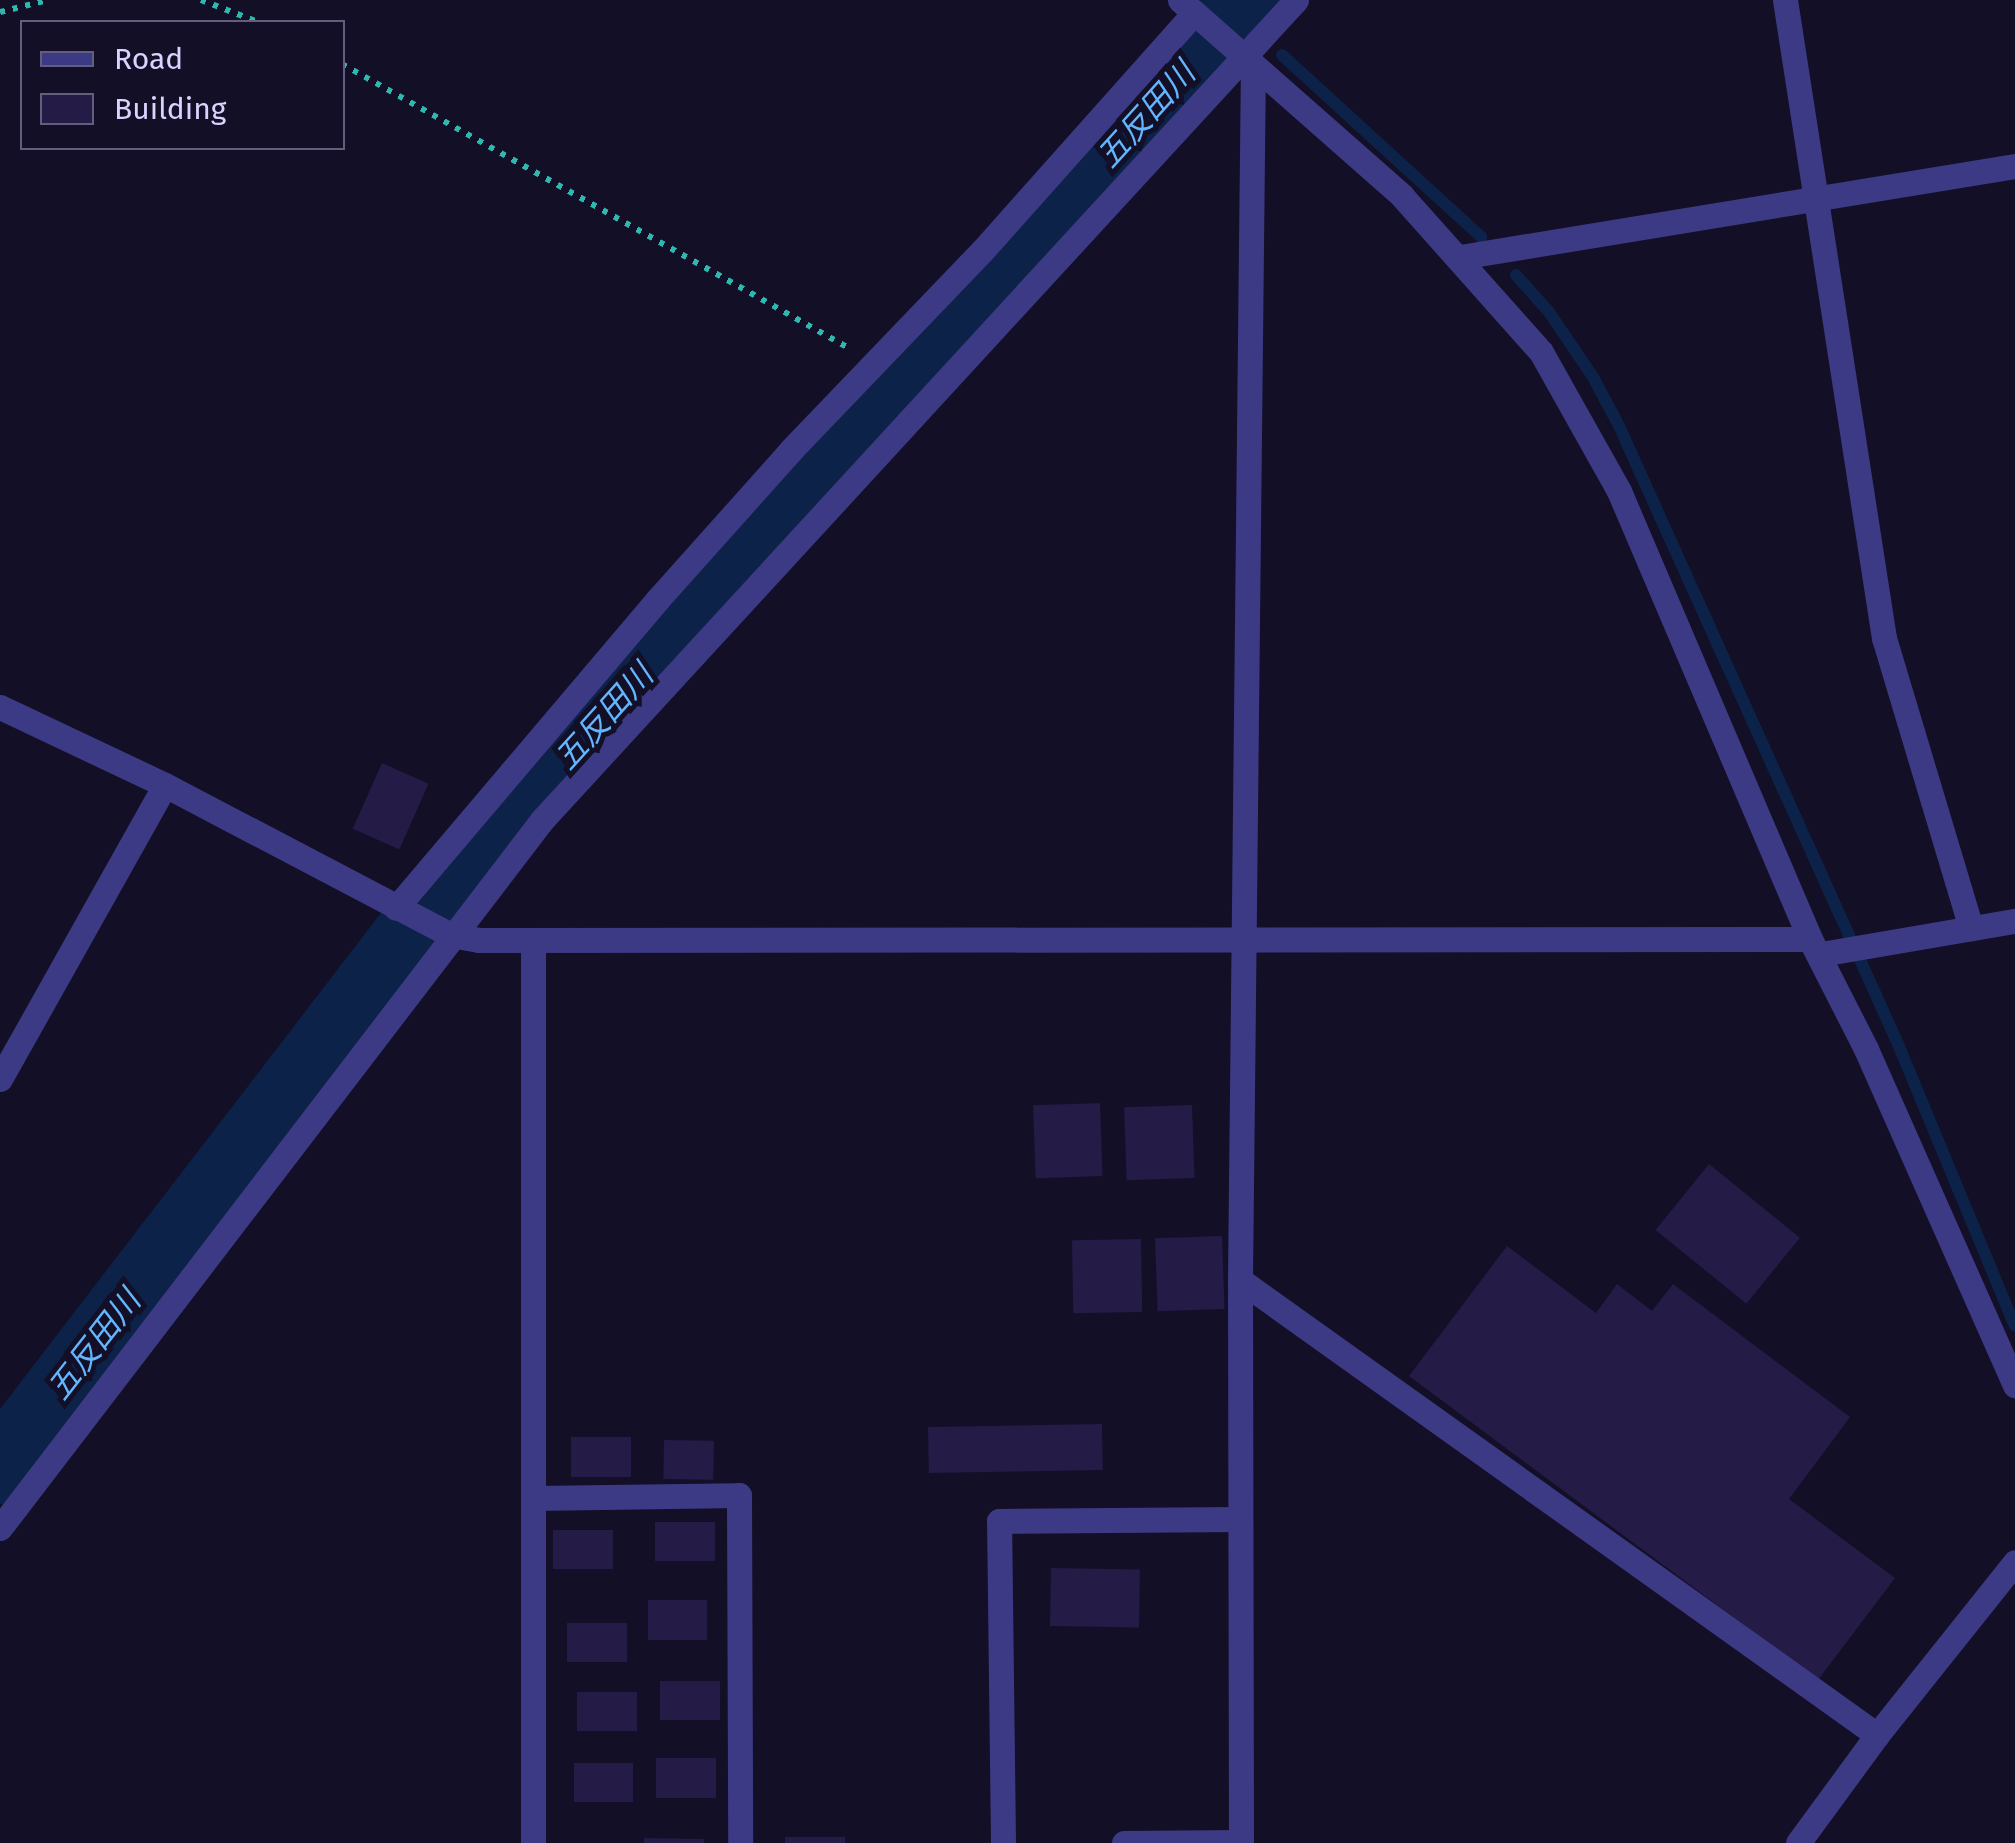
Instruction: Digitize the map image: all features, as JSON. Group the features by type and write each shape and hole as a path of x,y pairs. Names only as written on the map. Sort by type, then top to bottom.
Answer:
{"street":[{"path":"0,1528 450,935 542,820 1246,60 1296,0"},
{"path":"1786,0 1884,638 1972,928"},
{"path":"398,908 658,599 874,362 982,251 1190,9 1402,196 1542,352 1620,491 2015,1386"},
{"path":"1124,1843 1241,1843 1246,60"},
{"path":"1460,257 1552,238 2015,166"},
{"path":"0,707 165,785 450,935 534,942 1244,942 1819,949 1880,944 2015,920"},
{"path":"0,1080 165,785"},
{"path":"533,1843 534,942"},
{"path":"1240,1280 1877,1735"},
{"path":"533,1498 738,1495 740,1843"},
{"path":"1003,1843 1000,1521 1240,1520"},
{"path":"1798,1843 1877,1735 2015,1562"}],"path":[{"path":"0,12 48,0"},
{"path":"200,0 253,20"},
{"path":"345,66 874,362"}],"building":[{"path":"382,763 429,784 399,850 353,829"},
{"path":"1100,1103 1103,1176 1036,1178 1033,1105"},
{"path":"1192,1105 1195,1178 1127,1180 1124,1107"},
{"path":"1709,1164 1800,1238 1746,1304 1656,1230"},
{"path":"1222,1236 1225,1309 1158,1311 1155,1238"},
{"path":"1141,1239 1142,1312 1073,1313 1072,1240"},
{"path":"1507,1246 1596,1313 1617,1284 1652,1311 1673,1284 1850,1417 1789,1499 1895,1578 1818,1680 1409,1376"},
{"path":"1102,1424 1103,1470 929,1473 928,1427"},
{"path":"571,1437 631,1437 631,1477 571,1477"},
{"path":"664,1440 714,1441 713,1480 663,1479"},
{"path":"655,1522 715,1522 715,1561 655,1561"},
{"path":"553,1530 613,1530 613,1569 553,1569"},
{"path":"1051,1568 1140,1570 1139,1628 1050,1626"},
{"path":"648,1600 707,1600 707,1640 648,1640"},
{"path":"567,1623 627,1623 627,1662 567,1662"},
{"path":"660,1681 720,1681 720,1720 660,1720"},
{"path":"577,1692 637,1692 637,1731 577,1731"},
{"path":"656,1758 716,1758 716,1798 656,1798"},
{"path":"574,1763 633,1763 633,1802 574,1802"},
{"path":"785,1837 845,1837 845,1843 785,1843"},
{"path":"644,1838 704,1839 704,1843 644,1843"}],"waterway":[{"name":"五反田川","path":"0,1468 414,929 579,739 1249,0"},
{"path":"1236,14 1245,22"},
{"path":"1282,55 1481,237"},
{"path":"1516,275 1549,312 1593,377 1619,426 1898,1044 2015,1326"}]}
